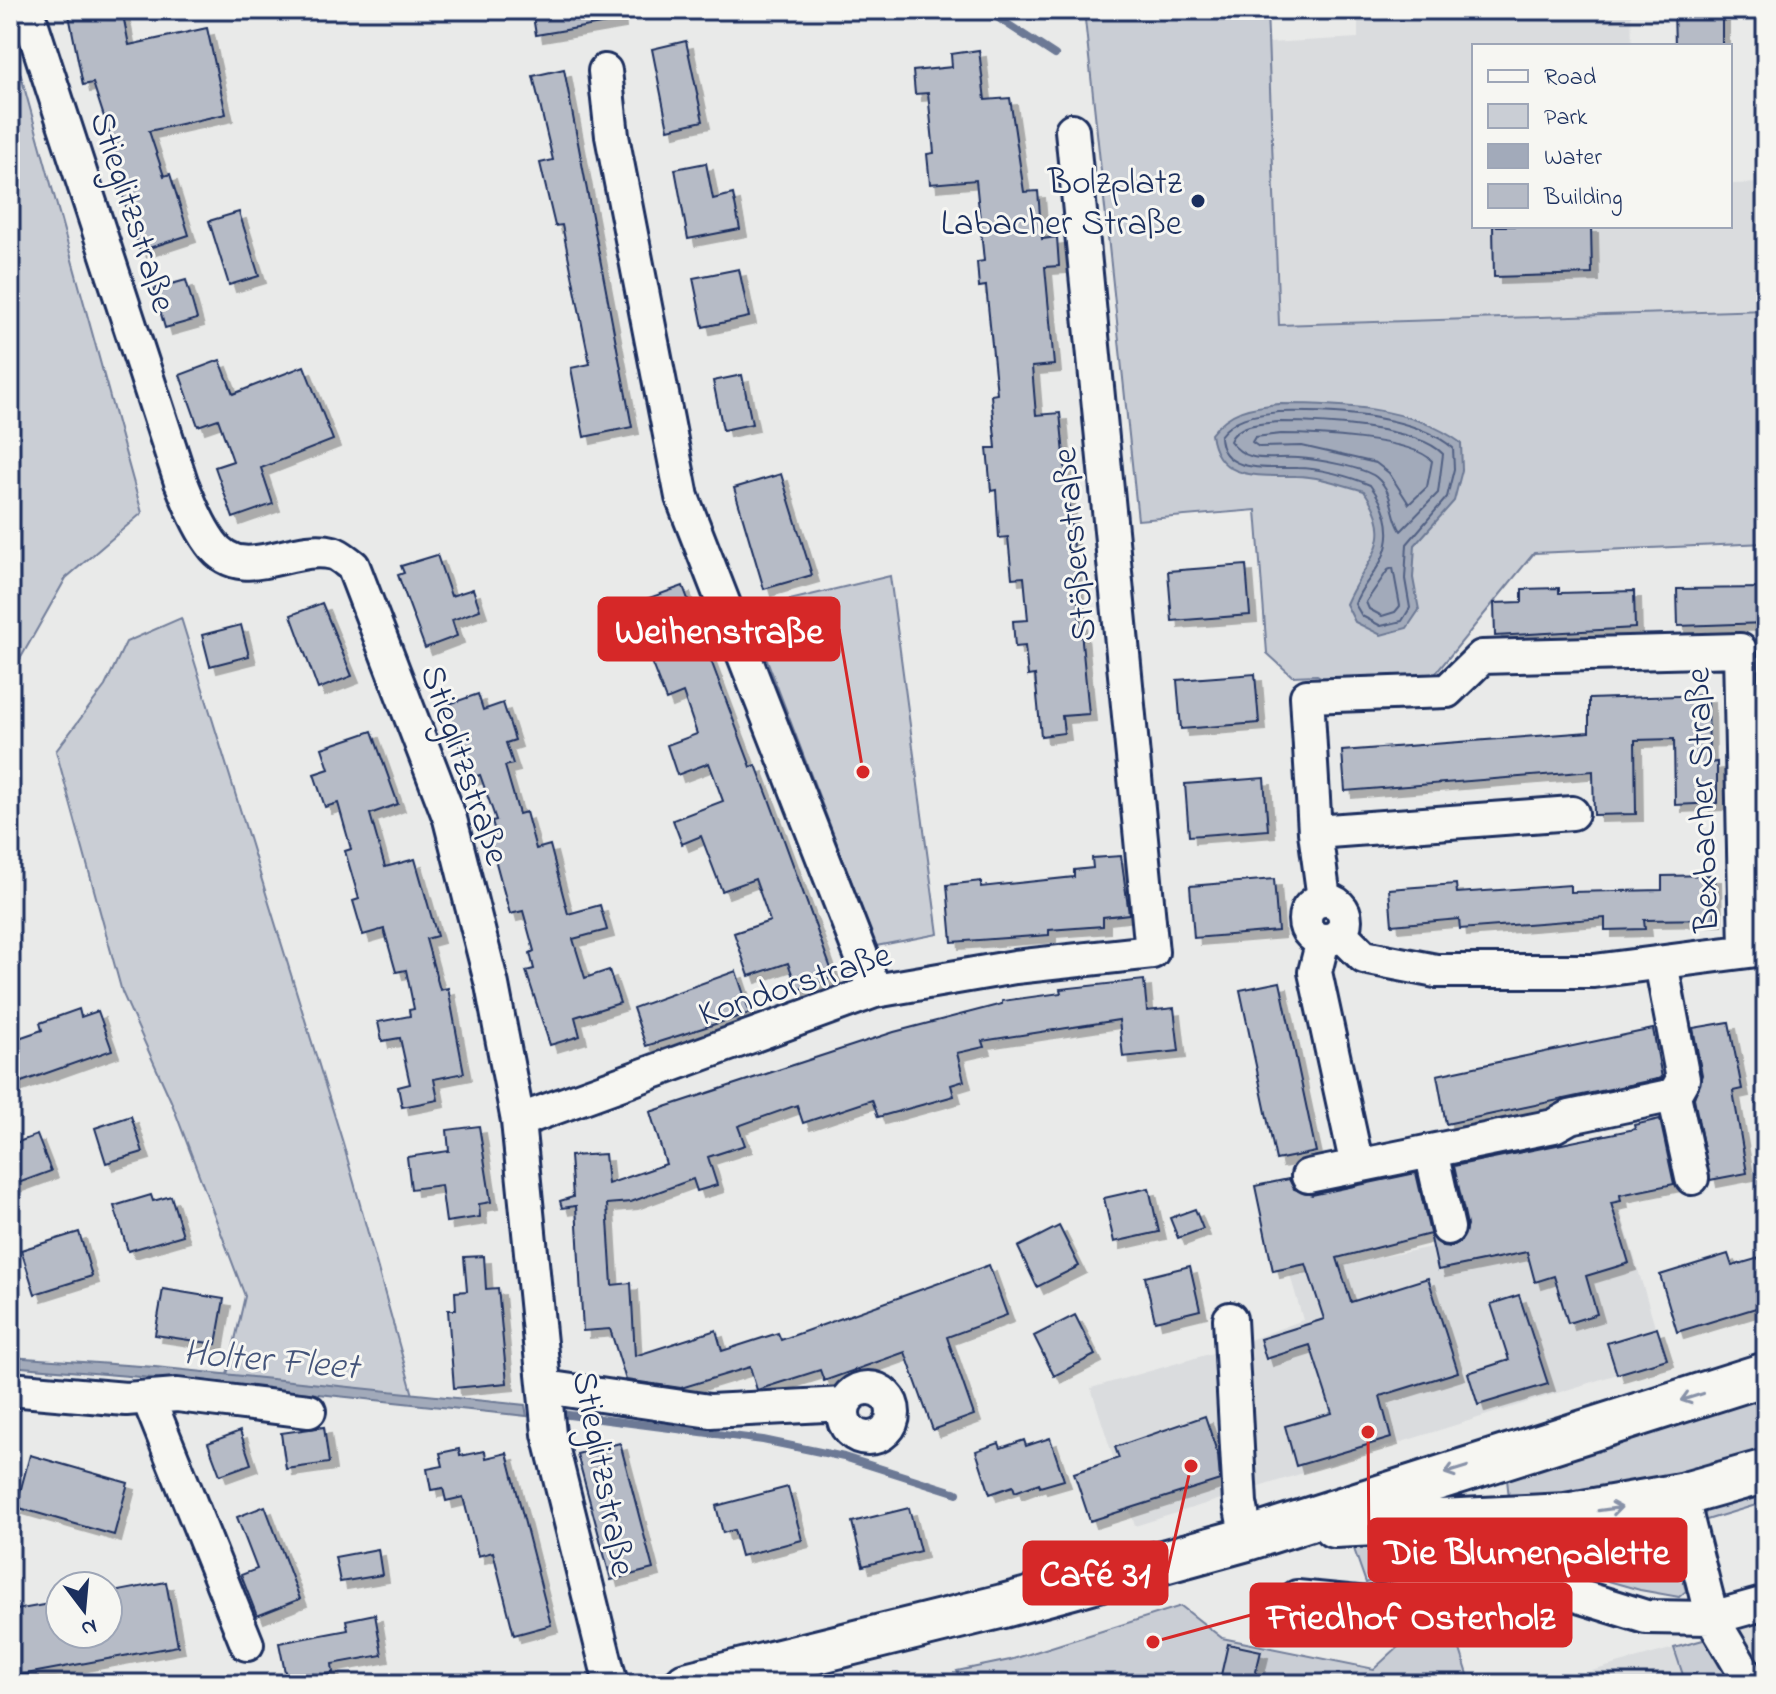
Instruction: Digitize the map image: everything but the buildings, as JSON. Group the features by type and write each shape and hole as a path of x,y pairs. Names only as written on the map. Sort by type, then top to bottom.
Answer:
{"main road":[{"path":"686,1684 1003,1606 1289,1527 1411,1503 1501,1457 1766,1374"},
{"path":"1501,1457 1497,1497 1504,1518"},
{"path":"1411,1503 1504,1518 1566,1515 1681,1495 1766,1471"}],"street":[{"name":"Stieglitzstraße","path":"32,25 181,482 212,546 232,561 260,563 311,550 335,553 353,566 450,819 492,985 518,1121 549,1434 611,1684"},
{"path":"605,71 612,136 682,497 875,991"},
{"name":"Stößerstraße","path":"1072,130 1152,952"},
{"name":"Bexbacher Straße","path":"1740,650 1756,950 1594,971 1436,971 1364,957 1332,937 1346,923 1344,911 1336,902 1324,899 1315,832 1307,696 1447,691 1482,657 1740,650"},
{"path":"1315,832 1572,813"},
{"path":"1332,937 1315,972 1357,1166"},
{"name":"Kondorstraße","path":"518,1121 875,991 1015,967 1152,952"},
{"path":"1661,963 1683,1079 1674,1095 1692,1178"},
{"path":"1308,1176 1554,1126 1570,1117 1674,1095"},
{"path":"1431,1151 1448,1228"},
{"path":"1230,1319 1240,1503 1247,1539"},
{"path":"545,1387 710,1411 844,1404"},
{"path":"10,1389 149,1400 177,1395 309,1411"},
{"path":"149,1400 247,1644"},
{"path":"1681,1495 1712,1618 1751,1684"},
{"path":"1297,1597 1368,1604 1447,1586 1523,1579 1646,1617 1712,1618 1766,1603"}],"shaded area":[{"path":"1358,10 1631,10 1632,44 1472,44 1472,228 1732,228 1732,184 1766,183 1766,309 1279,325 1268,43 1358,38"},
{"path":"1620,1210 1665,1359 1135,1526 1091,1388 1223,1350 1303,1320 1290,1275"},
{"path":"1766,1623 1766,1684 1725,1634"},
{"path":"1674,1648 1686,1684 1545,1684"}],"green space":[{"path":"1084,10 1267,10 1279,325 1766,310 1766,543 1534,553 1432,678 1326,680 1317,675 1292,676 1267,653 1256,510 1138,520"},
{"path":"10,36 142,513 66,578 10,677"},
{"path":"890,576 938,934 876,946 748,610"},
{"path":"181,618 343,1143 413,1395 227,1375 245,1296 171,1101 122,992 56,751 105,686 126,642"},
{"path":"1766,1390 1766,1451 1604,1498 1509,1498 1507,1479 1519,1469"},
{"path":"1766,1496 1766,1502 1700,1522 1708,1509"},
{"path":"1402,1543 1389,1575 1366,1583 1353,1546"},
{"path":"1673,1544 1686,1591 1679,1597 1640,1590 1559,1567 1560,1561 1615,1557"},
{"path":"1181,1606 1222,1638 1374,1669 1399,1646 1403,1634 1451,1621 1471,1684 964,1684 957,1671 1010,1660"},
{"path":"1725,1634 1756,1684 1686,1684 1674,1648"}],"water":[{"path":"1279,404 1350,407 1397,414 1420,421 1461,443 1462,470 1454,501 1415,545 1413,578 1419,610 1407,628 1381,635 1355,622 1346,604 1376,549 1379,537 1379,524 1364,491 1313,478 1242,473 1222,461 1215,450 1211,434 1226,420 1250,408"},
{"path":"10,1357 155,1367 525,1405 527,1416 224,1384 10,1366"}],"waterway":[{"path":"986,10 1055,55"},
{"name":"Holter Fleet","path":"561,1414 763,1440 844,1457 957,1493"}],"place":[{"name":"Bolzplatz Labacher Straße","path":"1198,201"},
{"name":"Weihenstraße","path":"863,772"},
{"name":"Die Blumenpalette","path":"1368,1432"},
{"name":"Café 31","path":"1191,1466"},
{"name":"Friedhof Osterholz","path":"1153,1642"}]}
